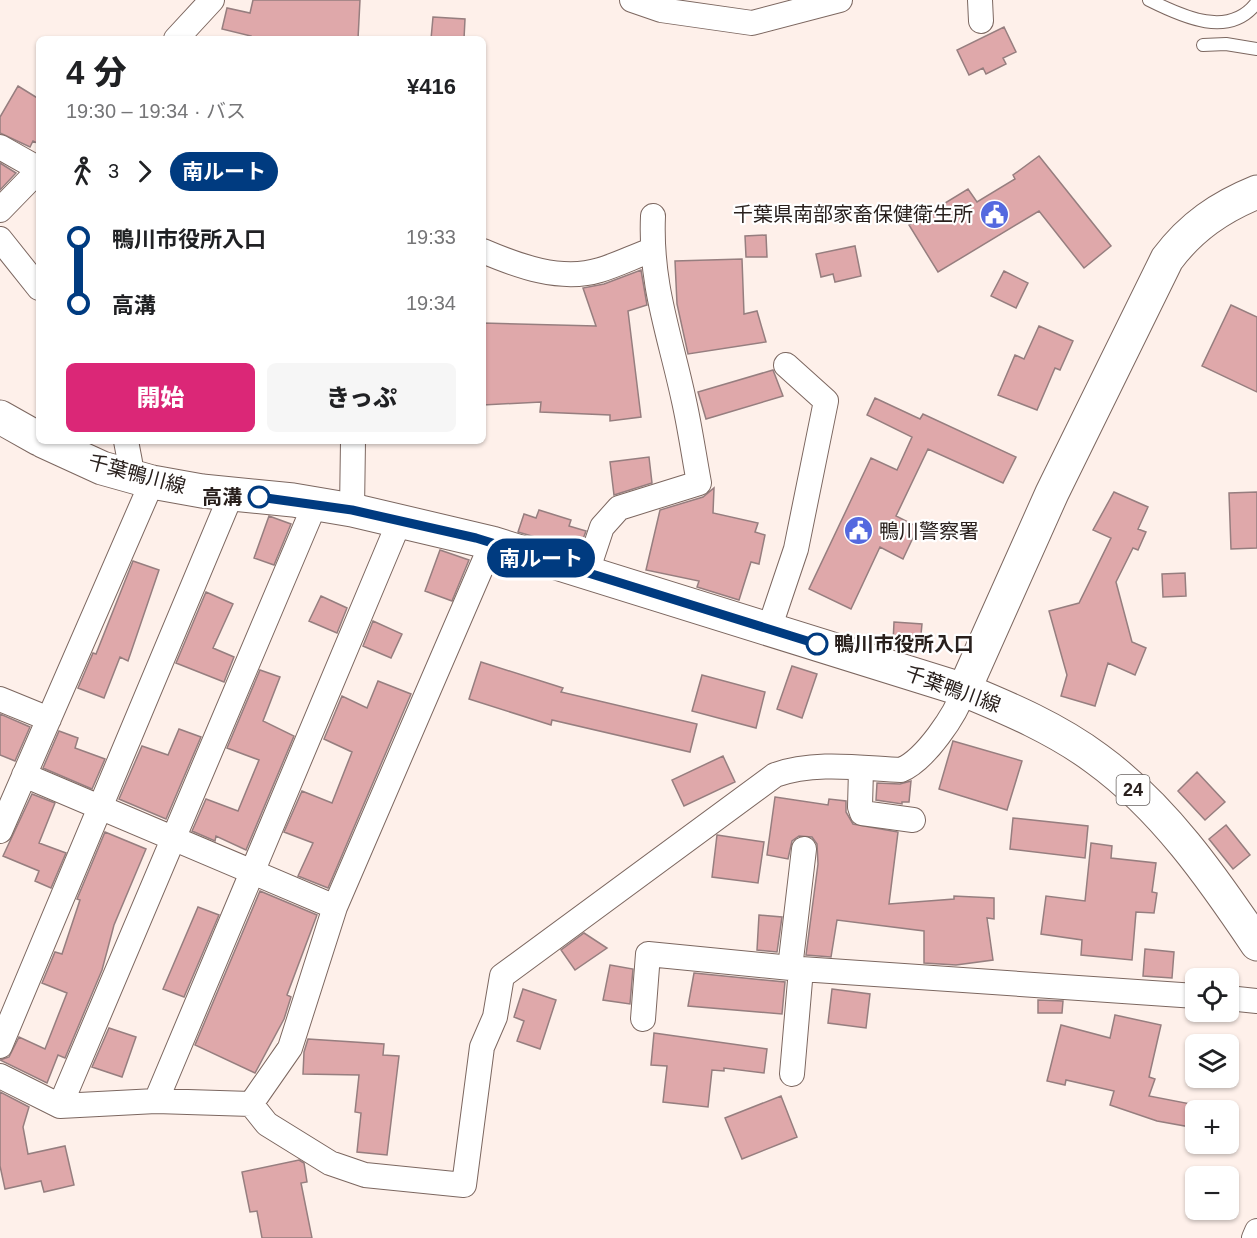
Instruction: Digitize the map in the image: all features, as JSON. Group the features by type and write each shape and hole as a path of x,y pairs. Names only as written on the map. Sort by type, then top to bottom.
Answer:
{"main road":[{"path":"964,690 1052,493 1167,260 1188,234 1205,220 1257,192"},
{"name":"千葉鴨川線","path":"0,417 36,437"},
{"name":"千葉鴨川線","path":"50,444 92,464 139,478 231,495 352,510 492,543 964,690 1024,715 1072,742 1119,776 1191,852 1257,944"}],"street":[{"path":"179,36 212,0"},
{"path":"632,0 661,10 752,23 797,6 840,0"},
{"path":"0,147 36,168"},
{"path":"0,210 36,173"},
{"path":"587,572 602,527 619,508 699,483 684,400 659,306 652,250 653,216"},
{"path":"0,239 36,284"},
{"path":"486,252 511,263 570,274 598,271 652,250"},
{"path":"770,629 796,549 826,401 786,365"},
{"path":"0,831 49,719 139,478 130,462 127,444"},
{"path":"352,510 353,444"},
{"path":"0,1046 231,495"},
{"path":"60,1106 315,504"},
{"path":"156,1101 400,520"},
{"path":"251,1104 290,1048 335,908 492,543"},
{"path":"0,1076 60,1106 156,1101 251,1104 267,1124 330,1163 365,1175 464,1185 482,1047 495,1017 502,976 775,775 793,768 815,766 900,770 911,766 922,756 959,704 964,690"},
{"path":"0,699 49,719"},
{"path":"861,768 860,807 862,813 913,820"},
{"path":"24,775 335,908"},
{"path":"792,1074 795,969 804,849"},
{"path":"643,1019 648,954 795,969 1185,995"},
{"path":"1239,999 1257,1000"},
{"path":"1254,1238 1257,1231"}],"lane":[{"path":"1149,0 1208,22 1241,19 1257,2"},
{"path":"1203,45 1227,44 1257,49"}],"building":[{"path":"253,0 360,0 358,36 251,36 222,29 227,8 250,13"},
{"path":"433,17 465,19 464,36 431,36"},
{"path":"1004,27 1016,52 1003,58 1006,64 986,74 983,68 969,75 957,50"},
{"path":"18,86 36,97 36,142 33,141 30,147 0,133 0,117"},
{"path":"1039,156 1111,246 1084,268 1039,211 938,272 909,225 968,189 977,202 1015,179 1013,175"},
{"path":"0,163 16,173 0,190"},
{"path":"766,235 767,257 746,257 745,236"},
{"path":"855,246 861,276 835,282 833,274 821,277 816,254"},
{"path":"742,259 744,314 757,311 766,342 688,354 677,304 675,261"},
{"path":"641,270 647,305 628,311 641,417 610,421 610,415 540,412 541,402 486,405 486,323 596,326 583,288 604,284"},
{"path":"1004,271 1028,283 1016,308 991,296"},
{"path":"1231,305 1257,317 1257,392 1202,366"},
{"path":"1039,326 1073,341 1060,370 1055,368 1037,410 998,395 1015,355 1024,359"},
{"path":"773,370 783,396 706,419 698,392"},
{"path":"875,398 920,419 923,414 1016,457 1003,483 928,449 896,516 918,527 903,559 880,547 851,609 809,589 871,458 897,470 912,437 867,415"},
{"path":"649,457 652,483 614,495 610,462"},
{"path":"714,488 713,513 758,523 755,532 765,535 759,564 751,562 739,600 697,587 699,581 646,570 660,510 703,497"},
{"path":"1114,492 1148,507 1138,529 1146,532 1138,550 1133,548 1116,582 1132,642 1146,648 1135,675 1108,663 1095,706 1061,696 1067,675 1049,611 1079,603 1111,538 1093,530"},
{"path":"1257,492 1257,548 1231,549 1229,493"},
{"path":"539,510 571,520 569,526 586,531 579,550 518,532 524,514 536,518"},
{"path":"269,516 291,524 274,565 254,558"},
{"path":"440,550 469,560 452,601 425,591"},
{"path":"133,561 159,570 128,661 120,657 104,698 78,688 93,653 96,654"},
{"path":"1185,573 1186,596 1163,597 1162,574"},
{"path":"206,592 233,604 213,648 234,657 224,682 176,663"},
{"path":"321,596 347,608 337,633 309,621"},
{"path":"373,621 402,634 391,658 363,646"},
{"path":"894,622 922,624 920,645 893,643"},
{"path":"481,662 563,688 561,692 697,724 690,752 552,720 551,725 469,699"},
{"path":"792,666 817,674 802,718 777,709"},
{"path":"260,670 280,677 263,721 294,736 246,850 216,836 215,841 192,831 206,799 238,811 259,760 227,748"},
{"path":"702,675 765,692 756,728 692,711"},
{"path":"378,681 411,694 328,888 298,876 313,843 284,832 302,791 332,803 352,752 324,739 342,696 367,708"},
{"path":"0,714 30,727 15,761 0,755"},
{"path":"179,729 201,737 166,819 119,799 142,746 168,755"},
{"path":"59,731 78,738 75,748 105,759 92,789 43,768"},
{"path":"953,741 1022,761 1007,810 939,789"},
{"path":"723,756 735,782 684,806 672,780"},
{"path":"1197,772 1225,802 1205,820 1178,791"},
{"path":"911,781 909,802 902,802 902,804 876,800 877,783 900,784"},
{"path":"32,794 55,803 39,843 66,853 51,888 35,881 39,871 3,856"},
{"path":"775,797 828,805 829,799 846,801 846,812 853,824 898,832 889,904 954,899 954,896 994,898 994,919 987,918 993,960 956,965 924,963 924,931 837,920 831,957 806,955 818,864 817,844 812,837 799,836 792,841 788,859 767,855"},
{"path":"1013,818 1088,826 1085,858 1010,849"},
{"path":"1226,825 1250,855 1233,869 1209,839"},
{"path":"105,832 146,849 114,925 102,970 65,1058 58,1055 47,1083 0,1060 9,1057 19,1037 45,1049 67,993 42,983 55,952 62,954 80,900 77,899"},
{"path":"717,835 764,842 758,883 712,877"},
{"path":"1091,843 1112,846 1111,858 1156,863 1152,892 1157,893 1154,913 1136,912 1132,960 1081,955 1082,940 1041,934 1046,896 1085,901"},
{"path":"260,891 317,915 287,995 291,997 284,1019 255,1073 195,1045"},
{"path":"198,907 219,915 184,997 163,989"},
{"path":"759,915 782,917 777,952 757,950"},
{"path":"584,933 607,948 575,970 561,950"},
{"path":"1145,949 1174,952 1172,978 1143,976"},
{"path":"610,965 633,969 630,1004 603,1000"},
{"path":"694,973 785,982 782,1014 688,1006"},
{"path":"523,989 556,1000 540,1049 517,1041 524,1021 514,1017"},
{"path":"832,989 870,994 866,1028 828,1023"},
{"path":"1038,1000 1063,1001 1062,1013 1038,1013"},
{"path":"1115,1015 1161,1025 1149,1077 1155,1079 1149,1096 1185,1103 1185,1126 1157,1121 1110,1105 1114,1091 1066,1080 1065,1085 1047,1081 1061,1025 1110,1038"},
{"path":"109,1028 136,1037 122,1077 92,1067"},
{"path":"654,1033 767,1049 764,1073 724,1068 724,1071 712,1070 708,1107 663,1102 667,1066 651,1065"},
{"path":"308,1039 384,1044 383,1055 399,1056 387,1155 357,1152 361,1113 355,1112 359,1075 303,1074 304,1052"},
{"path":"0,1092 29,1107 23,1127 28,1154 65,1146 74,1185 44,1192 41,1181 5,1189 0,1166"},
{"path":"781,1096 797,1137 742,1159 725,1118"},
{"path":"299,1160 304,1163 307,1182 301,1183 312,1238 262,1238 257,1211 250,1212 242,1172"}],"bus line":[{"name":"南ルート","path":"259,497 352,510 476,538 817,644"}],"place":[{"name":"千葉県南部家畜保健衛生所","path":"994,214"},
{"name":"高溝","path":"259,497"},
{"name":"鴨川警察署","path":"858,531"},
{"name":"鴨川市役所入口","path":"817,644"}]}
